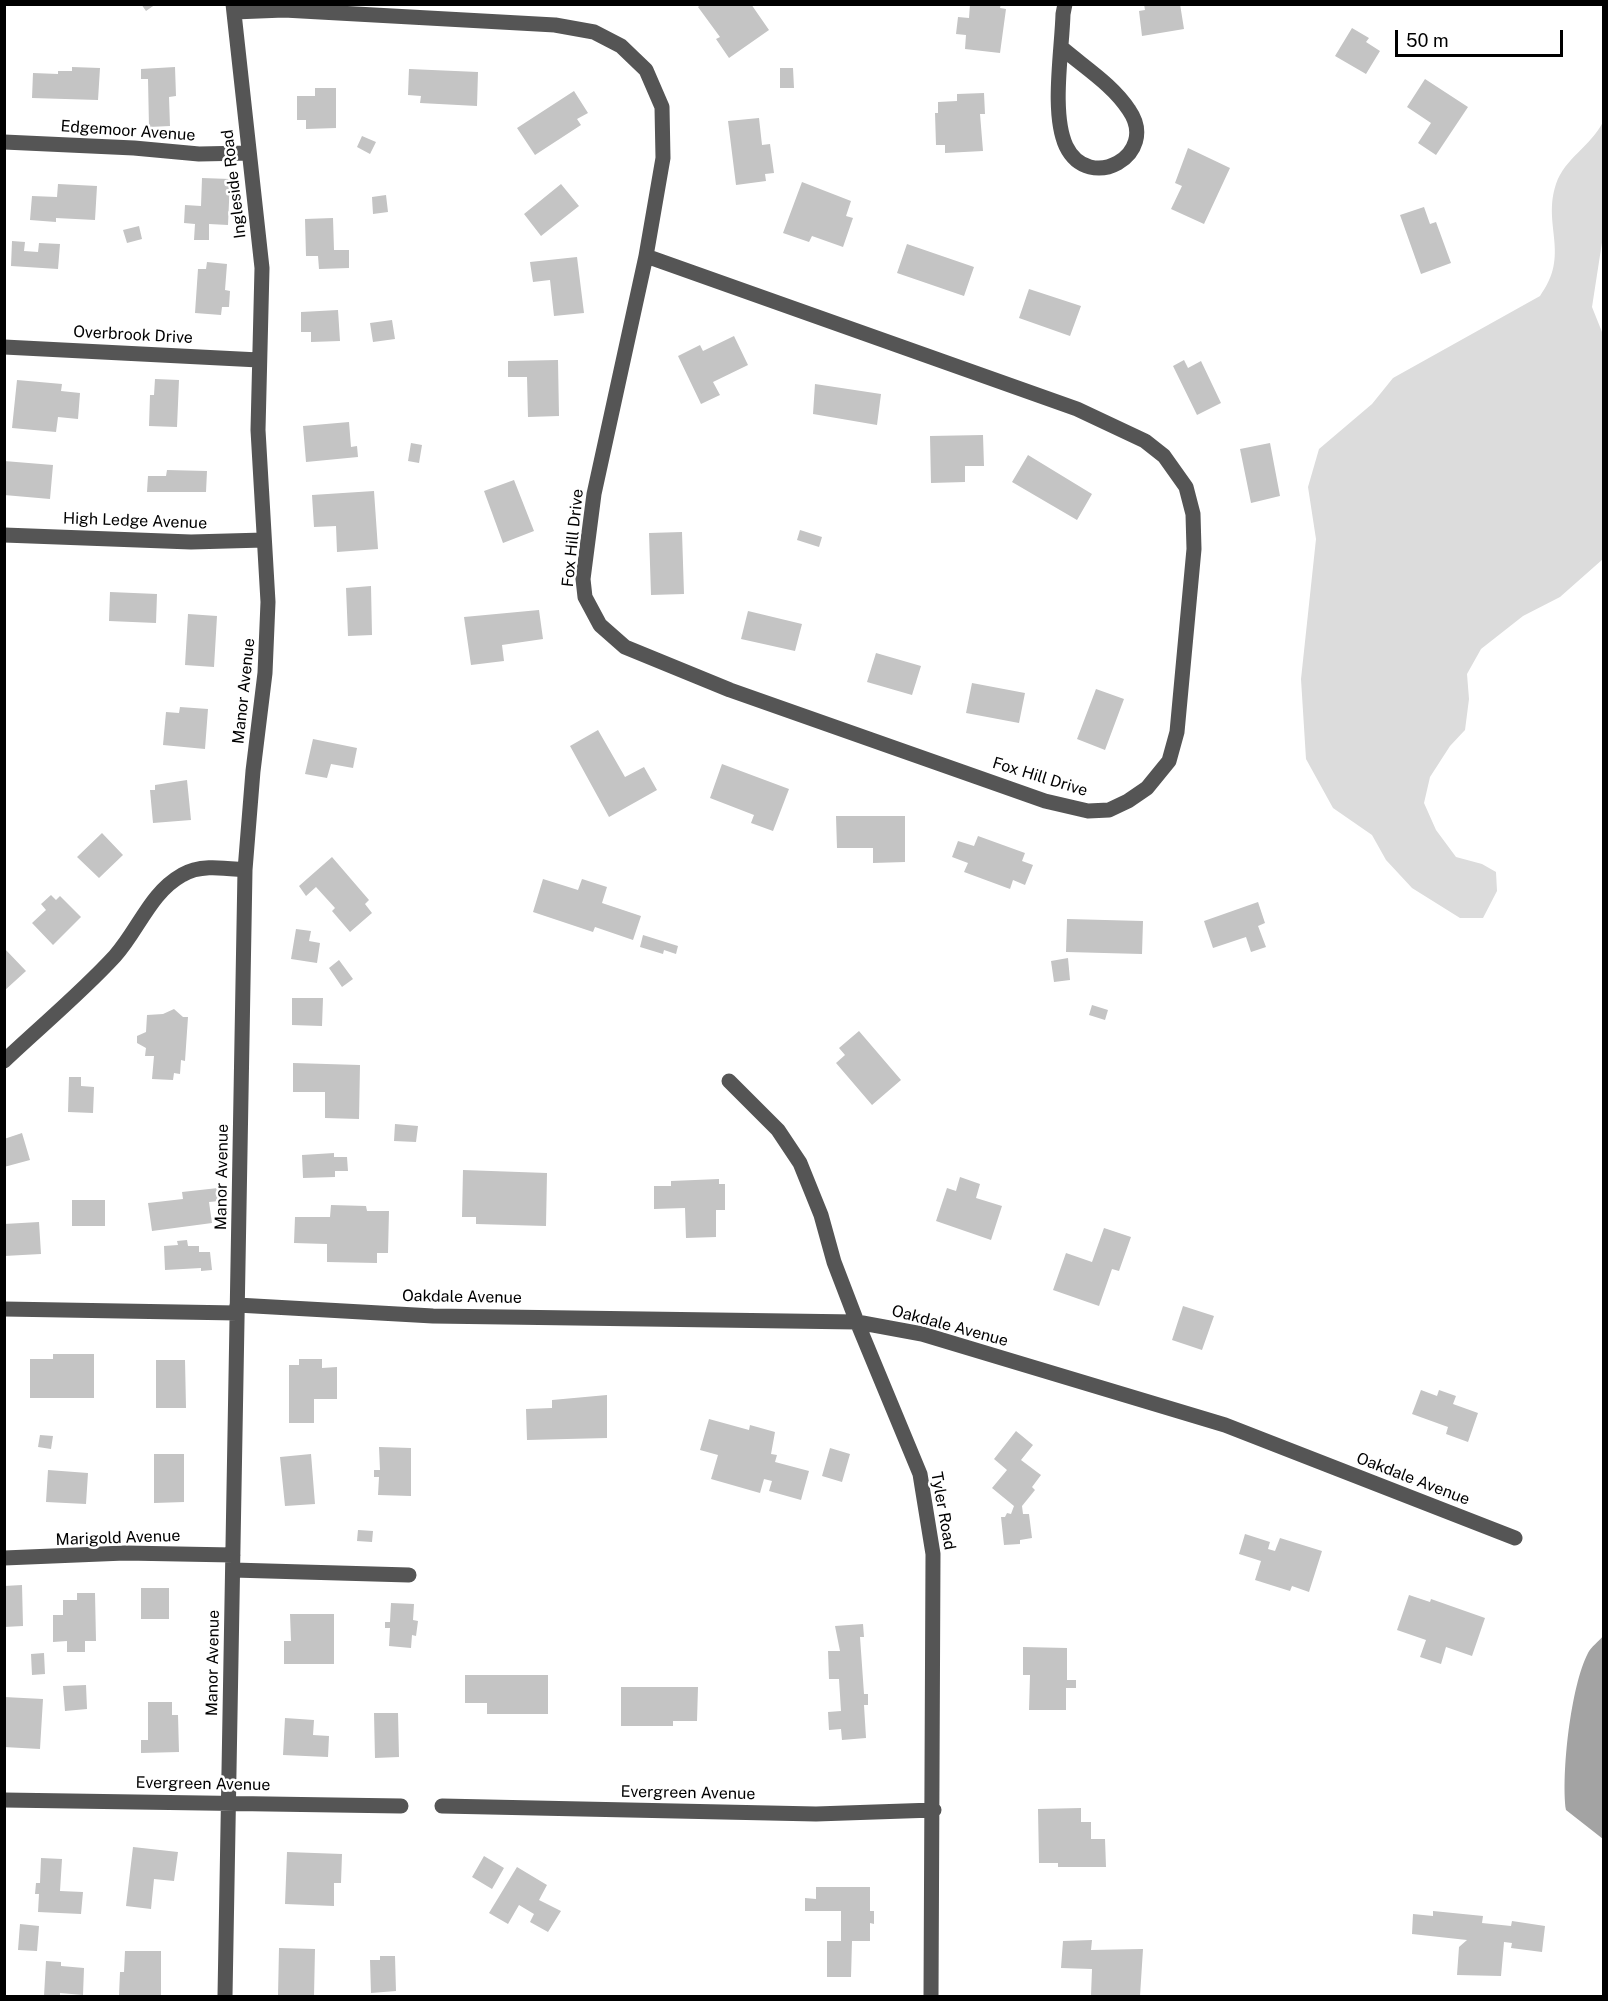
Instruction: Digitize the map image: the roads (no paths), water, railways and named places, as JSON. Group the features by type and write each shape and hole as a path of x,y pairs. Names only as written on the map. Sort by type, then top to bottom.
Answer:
{"street":[{"path":"1062,48 1110,88 1129,109 1135,120 1137,136 1134,147 1117,165 1098,169 1085,166 1074,158 1067,148 1059,112 1062,48 1065,4"},
{"name":"Ingleside Road","path":"233,8 262,268 259,360"},
{"name":"Fox Hill Drive","path":"233,8 555,25 594,32 621,46 646,70 662,108 663,158 646,256 594,494 583,579 585,597 600,625 625,647 730,690 1045,801 1088,811 1109,810 1147,788 1169,760 1177,732 1194,549 1192,514 1186,487 1164,456 1145,441 1077,409 646,256"},
{"name":"Edgemoor Avenue","path":"4,142 134,147 199,154 248,153"},
{"name":"Overbrook Drive","path":"4,347 259,360"},
{"name":"Manor Avenue","path":"225,1996 245,870 268,636 258,430 259,360"},
{"name":"High Ledge Avenue","path":"4,535 191,542 264,540"},
{"path":"4,1061 116,955 154,899 168,884 183,873 200,868 245,870"},
{"name":"Tyler Road","path":"729,1081 778,1130 800,1163 821,1215 834,1262 857,1322 920,1474 933,1554 934,1810 931,1996"},
{"name":"Oakdale Avenue","path":"4,1309 237,1310 443,1316 857,1322 922,1334 1225,1425 1515,1538"},
{"name":"Marigold Avenue","path":"4,1558 143,1553 410,1575"},
{"name":"Evergreen Avenue","path":"4,1800 401,1806"},
{"name":"Evergreen Avenue","path":"442,1806 816,1814 934,1810"}]}
